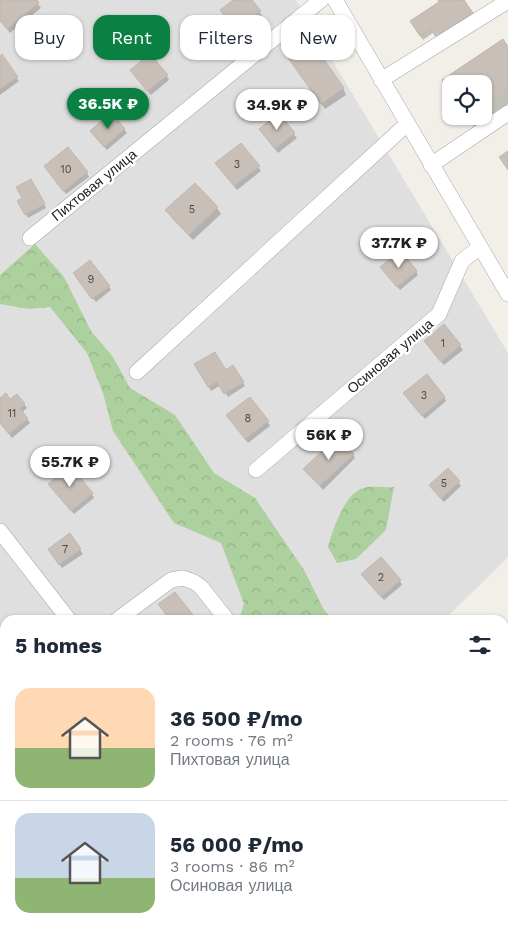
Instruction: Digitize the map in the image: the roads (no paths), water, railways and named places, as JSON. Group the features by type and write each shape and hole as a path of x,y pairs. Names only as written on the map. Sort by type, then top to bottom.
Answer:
{"street":[{"name":"Пихтовая улица","path":"30,238 321,0"},
{"path":"335,0 380,80 508,294"},
{"path":"380,80 508,1"},
{"path":"431,165 508,113"},
{"path":"137,372 407,124"},
{"name":"Осиновая улица","path":"256,470 439,314 462,261 480,247"},
{"path":"0,531 65,615"},
{"path":"124,615 171,580 184,578 201,587 223,615"}]}
